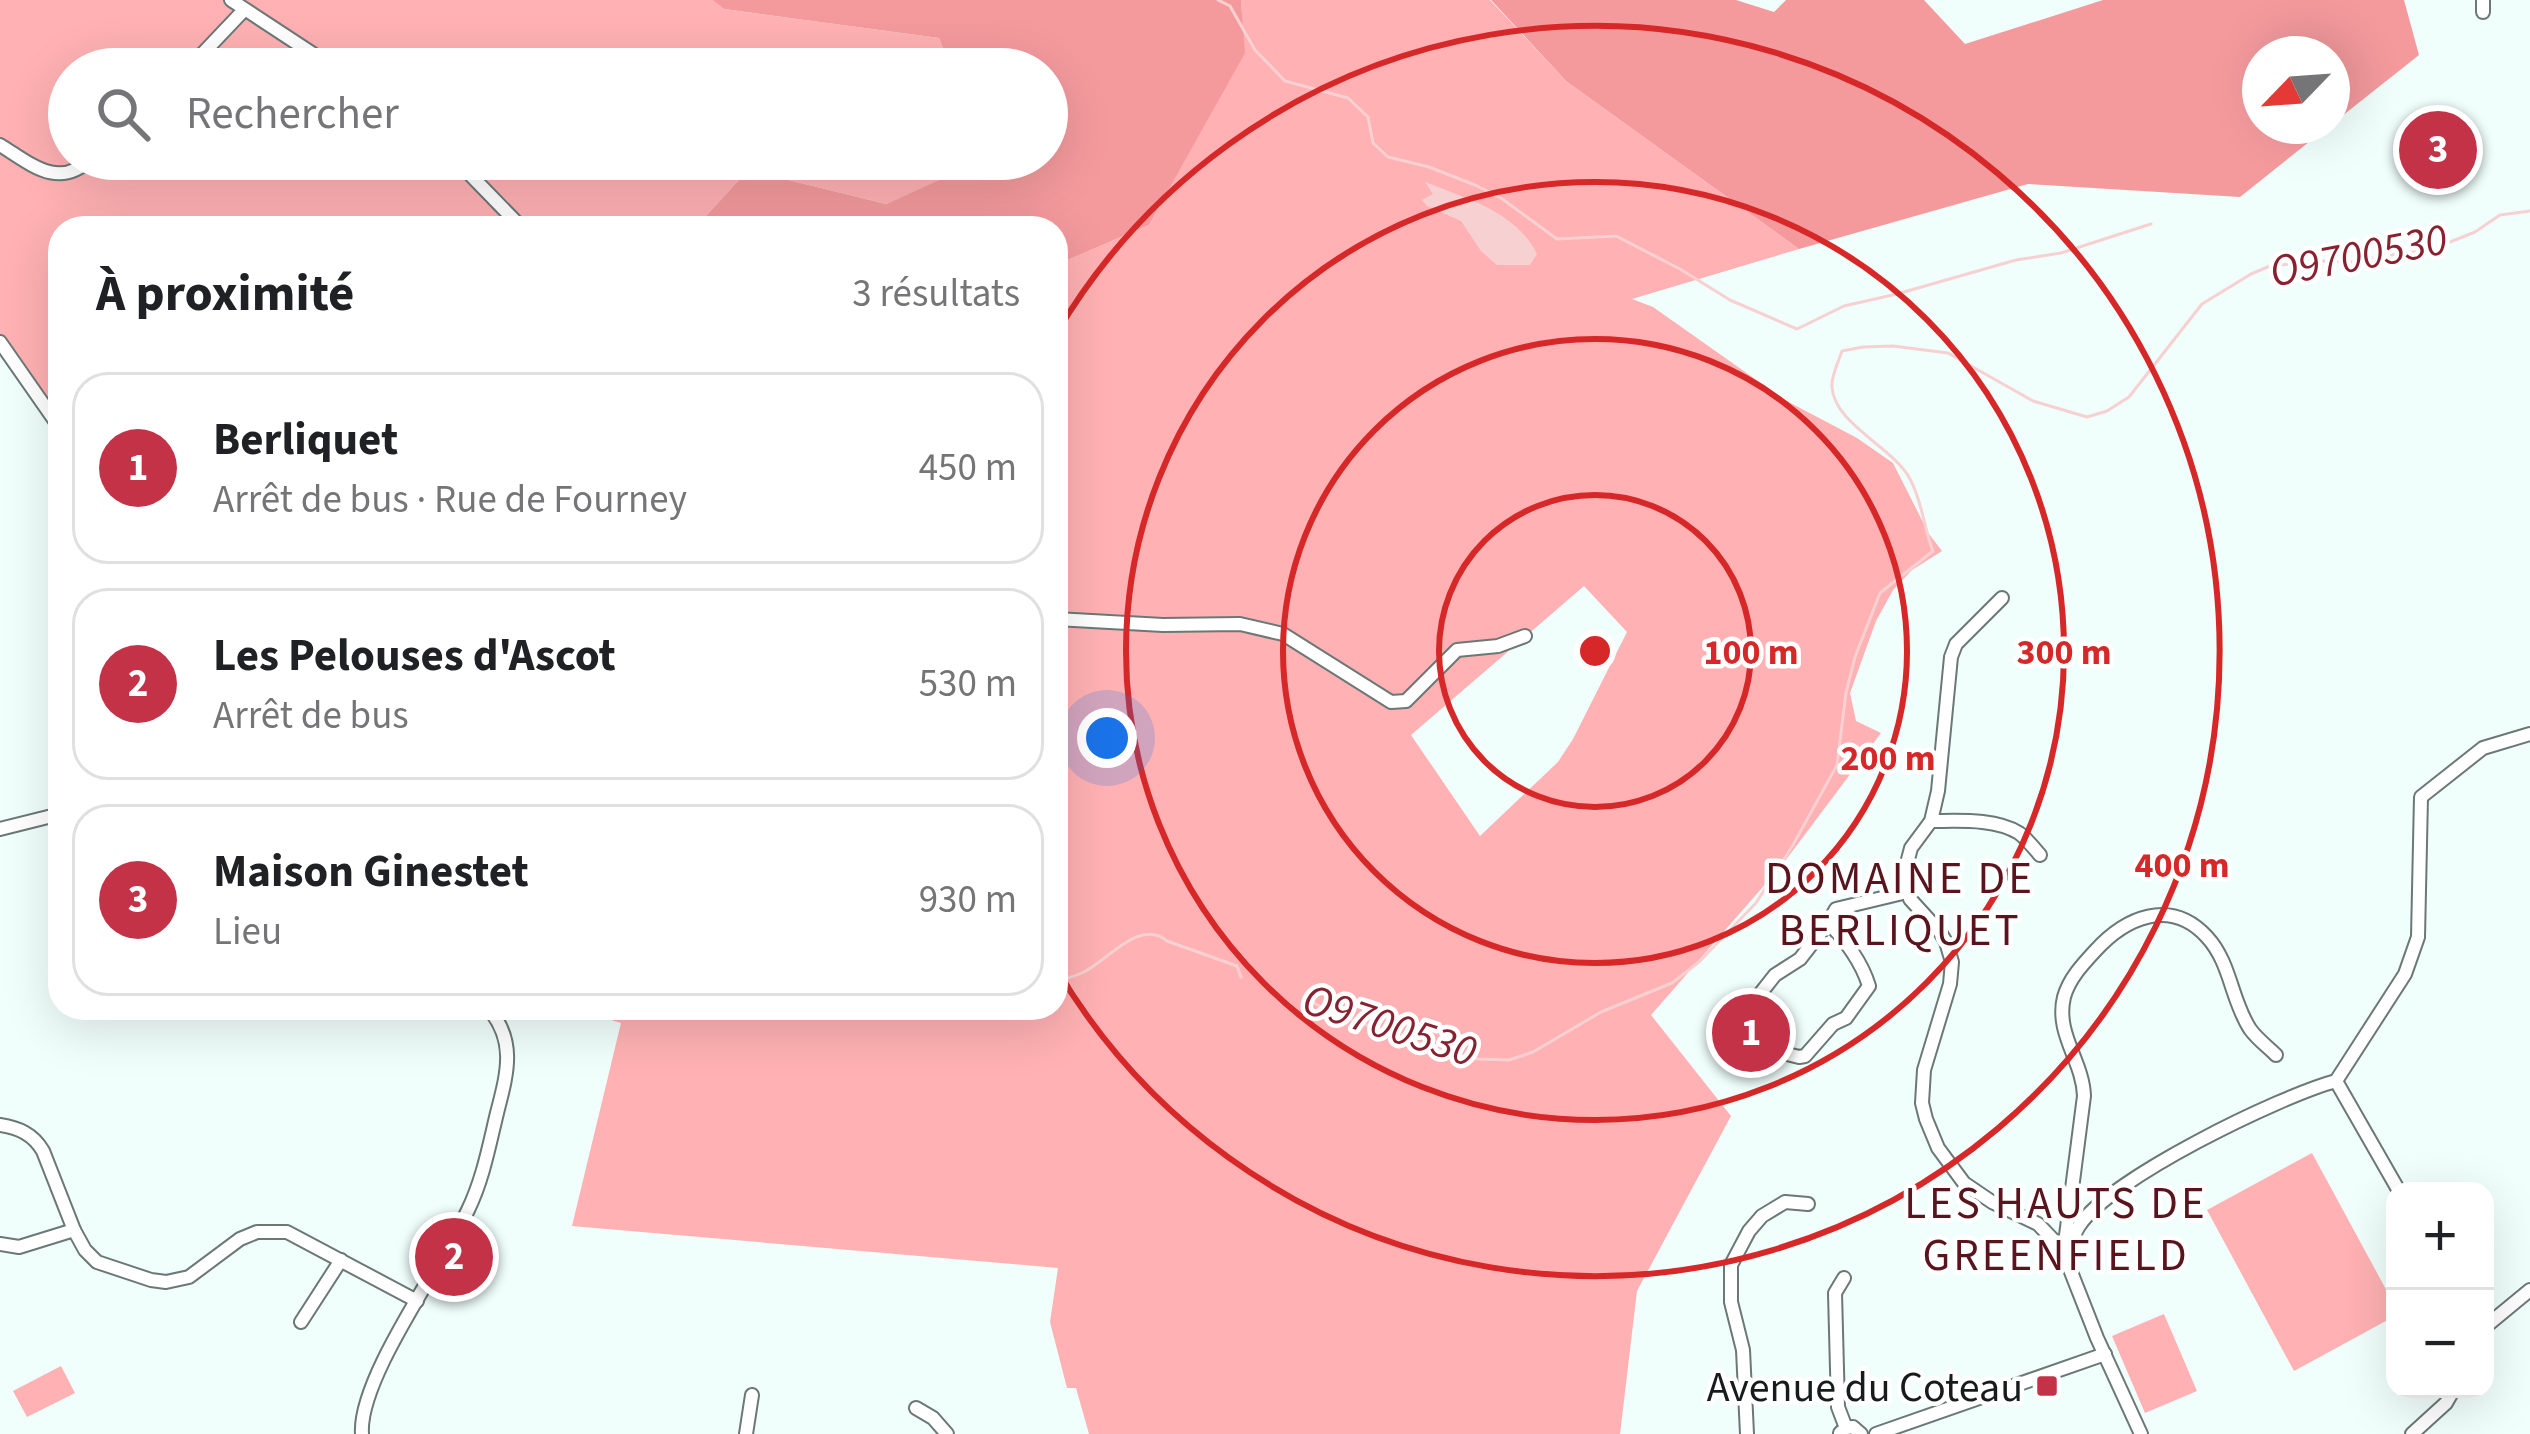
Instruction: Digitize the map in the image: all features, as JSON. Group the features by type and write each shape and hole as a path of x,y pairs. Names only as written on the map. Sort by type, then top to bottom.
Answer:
{"street":[{"path":"231,0 303,48"},
{"path":"208,48 244,10"},
{"path":"0,145 48,173"},
{"path":"475,180 510,216"},
{"path":"0,342 48,411"},
{"path":"2002,598 1956,644 1951,657 1938,791 1931,821 1911,848 1906,867 1907,892 1946,942 1952,962 1924,1070 1922,1103 1932,1135 1964,1183 2038,1224 2062,1249 2140,1434"},
{"path":"1068,620 1240,624 1283,634 1390,702 1406,701 1457,650 1498,646 1525,636"},
{"path":"2067,1262 2077,1228 2092,1210 2134,1178 2213,1134 2309,1088 2336,1081 2405,974 2418,938 2421,797 2483,748 2530,734"},
{"path":"0,829 48,817"},
{"path":"1931,821 1992,824 2018,833 2040,855"},
{"path":"1828,922 1865,973 1867,992 1805,1056 1748,1044 1739,1031 1741,1018 1775,975 1800,959 1836,909 1907,892"},
{"path":"2067,1262 2065,1244 2084,1096 2062,1026 2064,997 2077,971 2111,933 2138,917 2173,916 2203,932 2221,955 2246,1022 2276,1055"},
{"path":"362,1434 363,1409 382,1365 479,1185 507,1075 508,1049 496,1020"},
{"path":"2336,1081 2394,1182"},
{"path":"0,1125 37,1140 74,1230 97,1262 166,1282 189,1277 257,1232 287,1232 417,1301"},
{"path":"1747,1434 1743,1350 1731,1302 1731,1265 1762,1216 1785,1202 1808,1204"},
{"path":"0,1244 19,1247 74,1230"},
{"path":"302,1322 340,1261"},
{"path":"1844,1278 1835,1293 1838,1407 1843,1431 1856,1428 1861,1434"},
{"path":"2494,1320 2530,1290"},
{"path":"1876,1434 2105,1354"},
{"path":"746,1434 752,1395"},
{"path":"2412,1434 2449,1398"},
{"path":"916,1408 947,1434"}],"shaded area":[{"path":"0,0 712,0 724,9 939,38 943,48 48,48 48,180 739,180 706,216 48,216 48,411 0,342"},
{"path":"712,0 1241,0 1245,53 1149,225 1068,260 1068,216 706,216 739,180 789,180 886,204 939,180 1068,180 1068,48 943,48 939,38 724,9"},
{"path":"1241,0 1490,0 1566,81 1799,249 1632,299 1653,307 1785,400 1893,463 1942,551 1912,570 1893,590 1876,621 1850,693 1856,721 1881,733 1782,865 1651,1015 1731,1116 1637,1291 1620,1434 1089,1434 1076,1388 1067,1388 1050,1322 1058,1268 572,1226 621,1023 611,1020 1068,1020 1068,260 1149,225 1244,53","holes":["1584,586 1627,632 1558,762 1480,836 1411,735"]},
{"path":"1491,0 1736,0 1774,12 1786,0 1924,0 1965,44 2103,0 2404,0 2419,55 2350,110 2350,36 2242,36 2242,144 2306,144 2240,197 2028,184 1799,249 1566,81"},
{"path":"789,180 941,180 886,204"},
{"path":"1425,182 1488,208 1517,227 1537,254 1530,265 1497,265 1461,221 1427,206 1422,200 1433,194"},
{"path":"2312,1153 2386,1289 2386,1321 2294,1371 2207,1210"},
{"path":"2164,1314 2197,1391 2145,1413 2112,1336"},
{"path":"61,1366 75,1393 27,1417 13,1391"}],"waterway":[{"path":"1218,0 1230,6 1255,50 1285,81 1348,98 1368,117 1373,143 1388,157 1475,185 1557,239 1616,236 1730,300 1797,329 1844,306 2016,260 2061,253 2151,224"},
{"name":"O9700530","path":"1307,1000 1449,1053 1509,1060 1533,1052 1601,1012 1672,983 1756,903 1837,765 1846,693 1880,593 1933,551 1910,479 1835,400 1833,378 1842,351 1893,346 1948,353 2033,401 2087,417 2129,397 2202,304 2251,274 2270,266 2350,262 2435,248 2475,232 2500,215 2530,211"},
{"name":"O9700530","path":"1068,978 1146,934 1237,966 1241,977"}],"place":[{"name":"Maison Ginestet","path":"2438,150"},
{"name":"Berliquet","path":"1751,1033"},
{"name":"Les Pelouses d'Ascot","path":"454,1257"},
{"name":"Avenue du Coteau","path":"2047,1386"}],"district":[{"name":"DOMAINE DE BERLIQUET","path":"1900,903"},
{"name":"LES HAUTS DE GREENFIELD","path":"2056,1228"}]}
